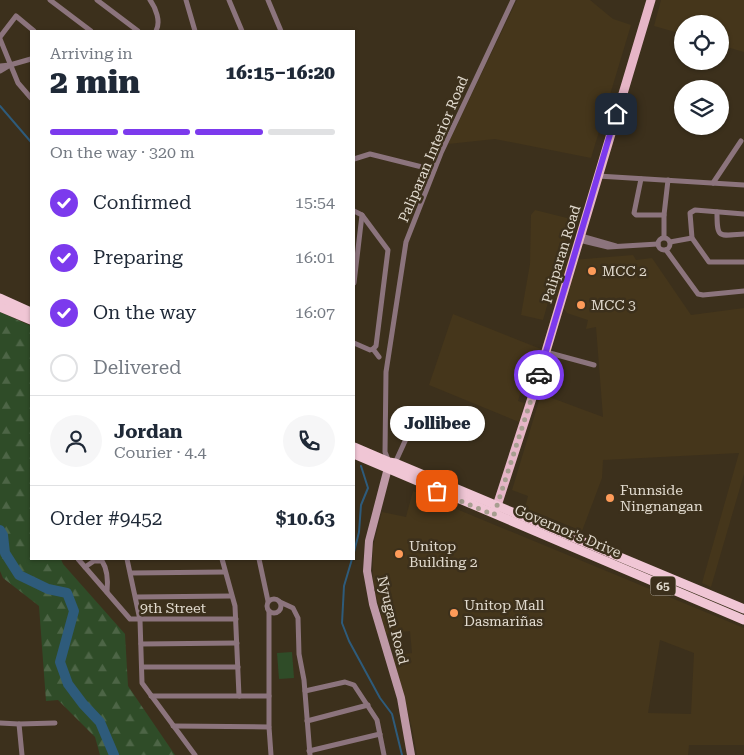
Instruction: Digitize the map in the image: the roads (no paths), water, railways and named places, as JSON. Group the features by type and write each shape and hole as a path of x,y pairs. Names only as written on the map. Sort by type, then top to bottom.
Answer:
{"highway":[{"path":"0,298 30,312"},
{"path":"0,306 30,320"},
{"name":"Governor's Drive","path":"355,447 494,515 744,620"},
{"name":"Governor's Drive","path":"355,454 391,464 498,506 744,609"}],"main road":[{"name":"Paliparan Road","path":"494,515 546,352 651,0"},
{"name":"Nyugan Road","path":"391,464 368,541 367,571 373,604 400,698 411,755"}],"street":[{"path":"50,0 90,30"},
{"path":"97,0 137,30"},
{"path":"150,0 154,6 158,21 159,26 157,30"},
{"path":"186,0 195,30"},
{"path":"229,0 242,30"},
{"path":"268,0 281,30"},
{"name":"Paliparan Interior Road","path":"391,464 385,452 386,372 406,242 434,170 513,0"},
{"path":"30,97 18,83 0,38 16,16 33,30"},
{"path":"0,66 30,58"},
{"path":"0,71 10,64"},
{"path":"713,183 742,143"},
{"path":"355,159 370,154 434,170"},
{"path":"598,176 744,185"},
{"path":"641,179 634,213 636,215 664,215"},
{"path":"664,237 664,215 668,180"},
{"path":"744,214 692,211 690,213 692,238 709,262 744,262"},
{"path":"355,212 362,215 388,250 376,346 371,350"},
{"path":"717,212 717,230 719,233 723,236 744,234"},
{"path":"355,274 362,215"},
{"path":"658,244 659,240 664,237"},
{"path":"664,237 670,242"},
{"path":"580,238 608,247 658,244"},
{"path":"670,242 692,238"},
{"path":"666,250 670,247 670,242"},
{"path":"658,244 662,250 666,250 698,294 744,291"},
{"path":"355,343 371,350 379,357"},
{"path":"546,352 594,365"},
{"path":"391,464 417,415 420,414 438,419"},
{"name":"9th Street","path":"79,560 128,617 140,620 236,619"},
{"path":"127,560 140,620 142,683 195,755"},
{"path":"222,560 235,606 239,696"},
{"path":"259,560 270,600 266,607 269,611 269,727 271,755"},
{"path":"85,566 94,561 102,562 105,565 108,580 107,592"},
{"path":"131,573 226,572"},
{"path":"136,597 231,596"},
{"path":"270,600 293,608 296,613 298,623 298,654 305,691 310,753 380,734"},
{"path":"269,611 273,613 279,610 280,602"},
{"path":"141,644 237,643"},
{"path":"142,667 238,668"},
{"path":"305,691 345,682 354,685 377,720 384,755"},
{"path":"151,696 269,696"},
{"path":"307,721 368,705"},
{"path":"0,723 55,723"},
{"path":"19,724 22,755"},
{"path":"173,726 269,727"}],"waterway":[{"path":"0,106 30,141"},
{"path":"355,548 359,532 361,505 368,488 361,466"},
{"path":"0,530 3,535 5,553 19,575 48,589 67,593 74,611 60,662 68,684 100,722 114,755"},
{"path":"352,560 344,586 342,623 349,641 380,698 392,714 402,755"}],"place":[{"name":"MCC 2","path":"592,271"},
{"name":"MCC 3","path":"581,305"},
{"name":"Jollibee","path":"437,491"},
{"name":"Funnside Ningnangan","path":"610,498"},
{"name":"Unitop Building 2","path":"399,554"},
{"name":"Unitop Mall Dasmariñas","path":"454,613"}]}
